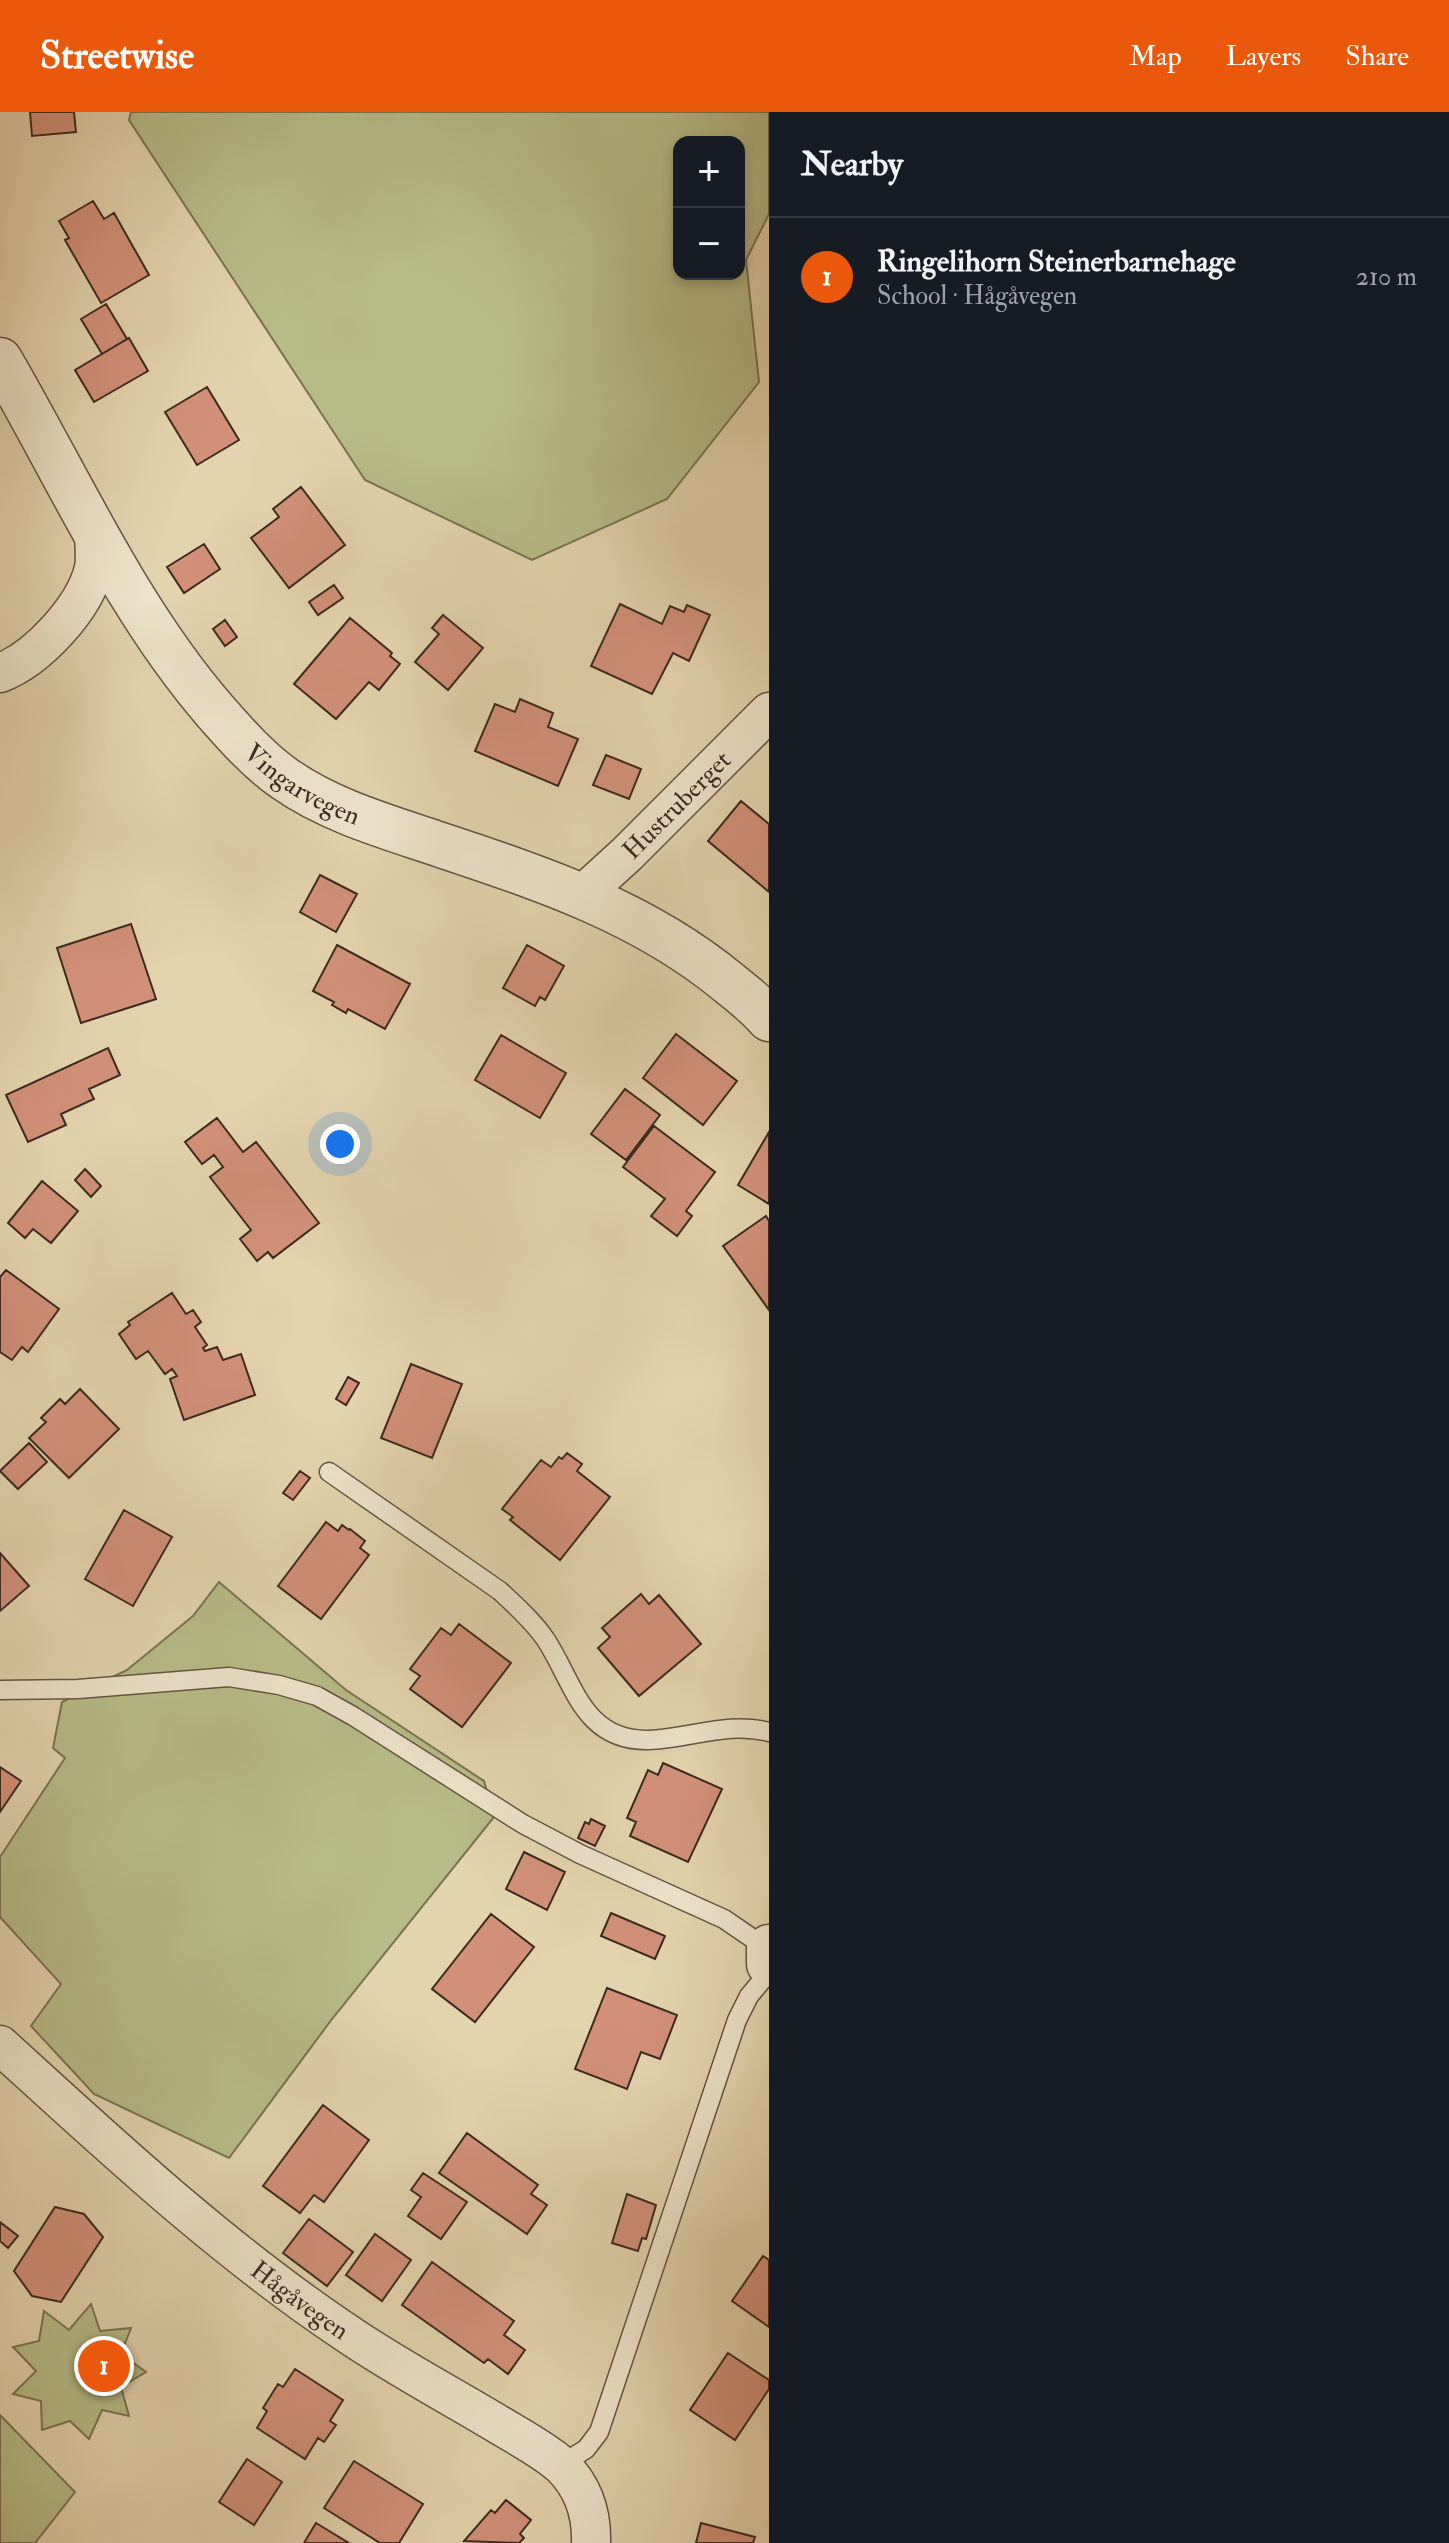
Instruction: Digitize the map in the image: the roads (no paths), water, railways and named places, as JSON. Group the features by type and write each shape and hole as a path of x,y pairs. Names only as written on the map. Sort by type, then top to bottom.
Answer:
{"street":[{"name":"Vingarvegen","path":"0,360 139,607 197,690 234,733 284,779 333,806 551,882 635,920 697,956 759,1007 769,1019"},
{"path":"0,673 14,668 38,650 63,624 81,597 94,569 94,531"},
{"name":"Hustruberget","path":"581,896 769,712"},
{"path":"769,1948 769,1964"},
{"name":"Hågåvegen","path":"0,2045 162,2192 245,2260 346,2333 516,2435 560,2465 575,2482 587,2504 595,2538"}],"lane":[{"path":"329,1472 500,1591 546,1640 580,1704 591,1719 606,1729 628,1738 649,1740 726,1729 751,1728 769,1732"},
{"path":"0,1690 78,1689 229,1677 279,1685 317,1696 523,1824 580,1854 724,1919 769,1948"},
{"path":"560,2465 586,2449 599,2432 737,2020 749,1996 769,1972"}],"place":[{"name":"Ringelihorn Steinerbarnehage","path":"104,2366"}]}
